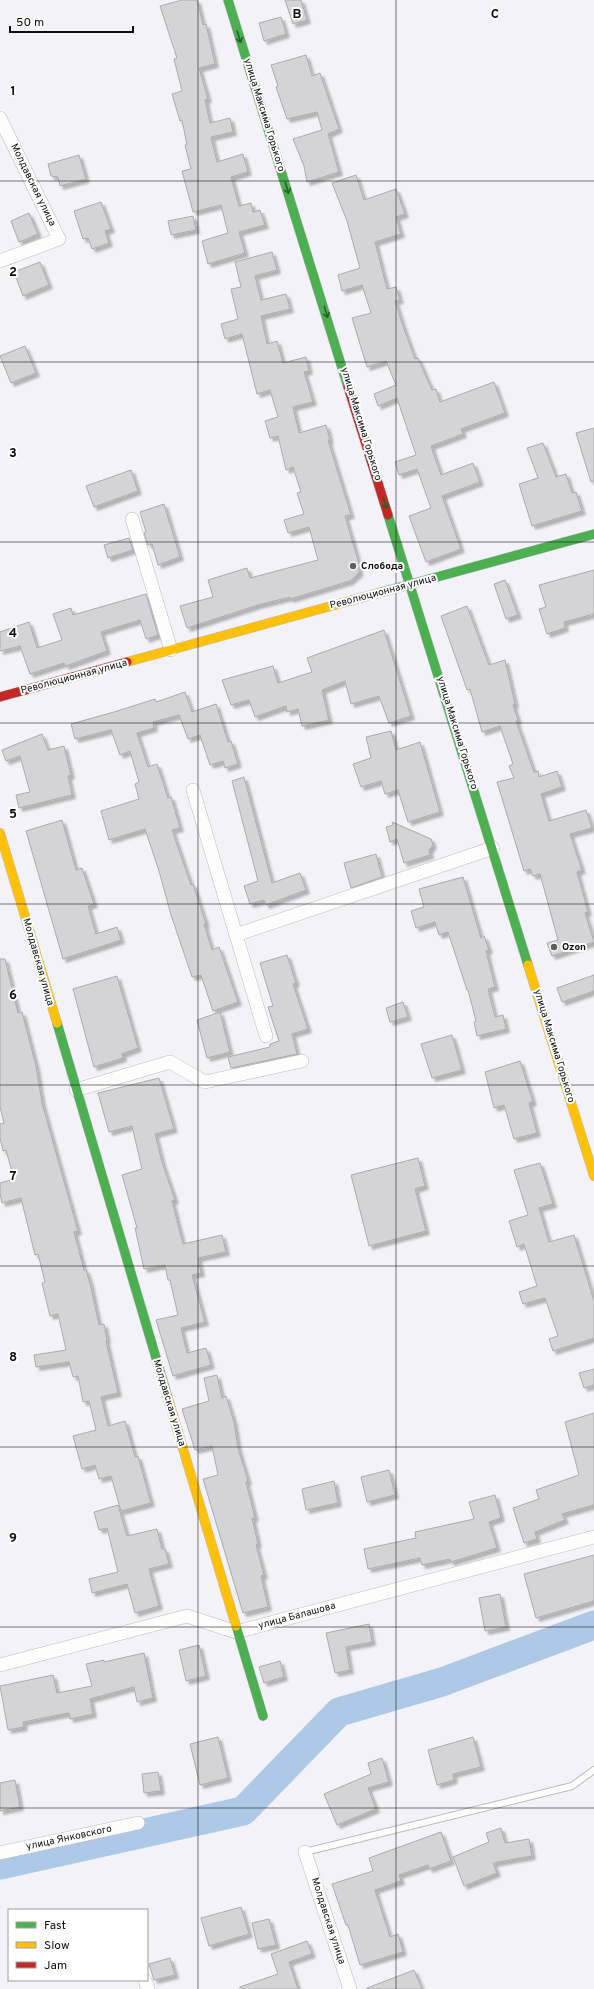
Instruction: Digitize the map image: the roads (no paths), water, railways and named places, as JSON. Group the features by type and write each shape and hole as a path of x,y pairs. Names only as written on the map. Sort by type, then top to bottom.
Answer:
{"street":[{"name":"улица Максима Горького","path":"228,0 594,1176"},
{"name":"Молдавская улица","path":"0,118 59,239 0,261"},
{"path":"132,519 171,650"},
{"name":"Революционная улица","path":"0,697 594,534"},
{"path":"193,790 266,1036"},
{"name":"Молдавская улица","path":"0,834 236,1632 263,1716"},
{"path":"236,935 493,848"},
{"path":"76,1090 170,1062 205,1082 302,1061"},
{"name":"улица Балашова","path":"236,1632 594,1537"},
{"path":"0,1665 187,1616 236,1632"},
{"name":"улица Янковского","path":"0,1853 138,1823"},
{"name":"Молдавская улица","path":"305,1852 350,1989"}],"lane":[{"path":"305,1852 572,1786 594,1770"}],"waterway":[{"path":"0,1865 243,1811 339,1712 442,1682 594,1625"}],"place":[{"name":"Слобода","path":"353,566"},
{"name":"Ozon","path":"554,947"}]}
